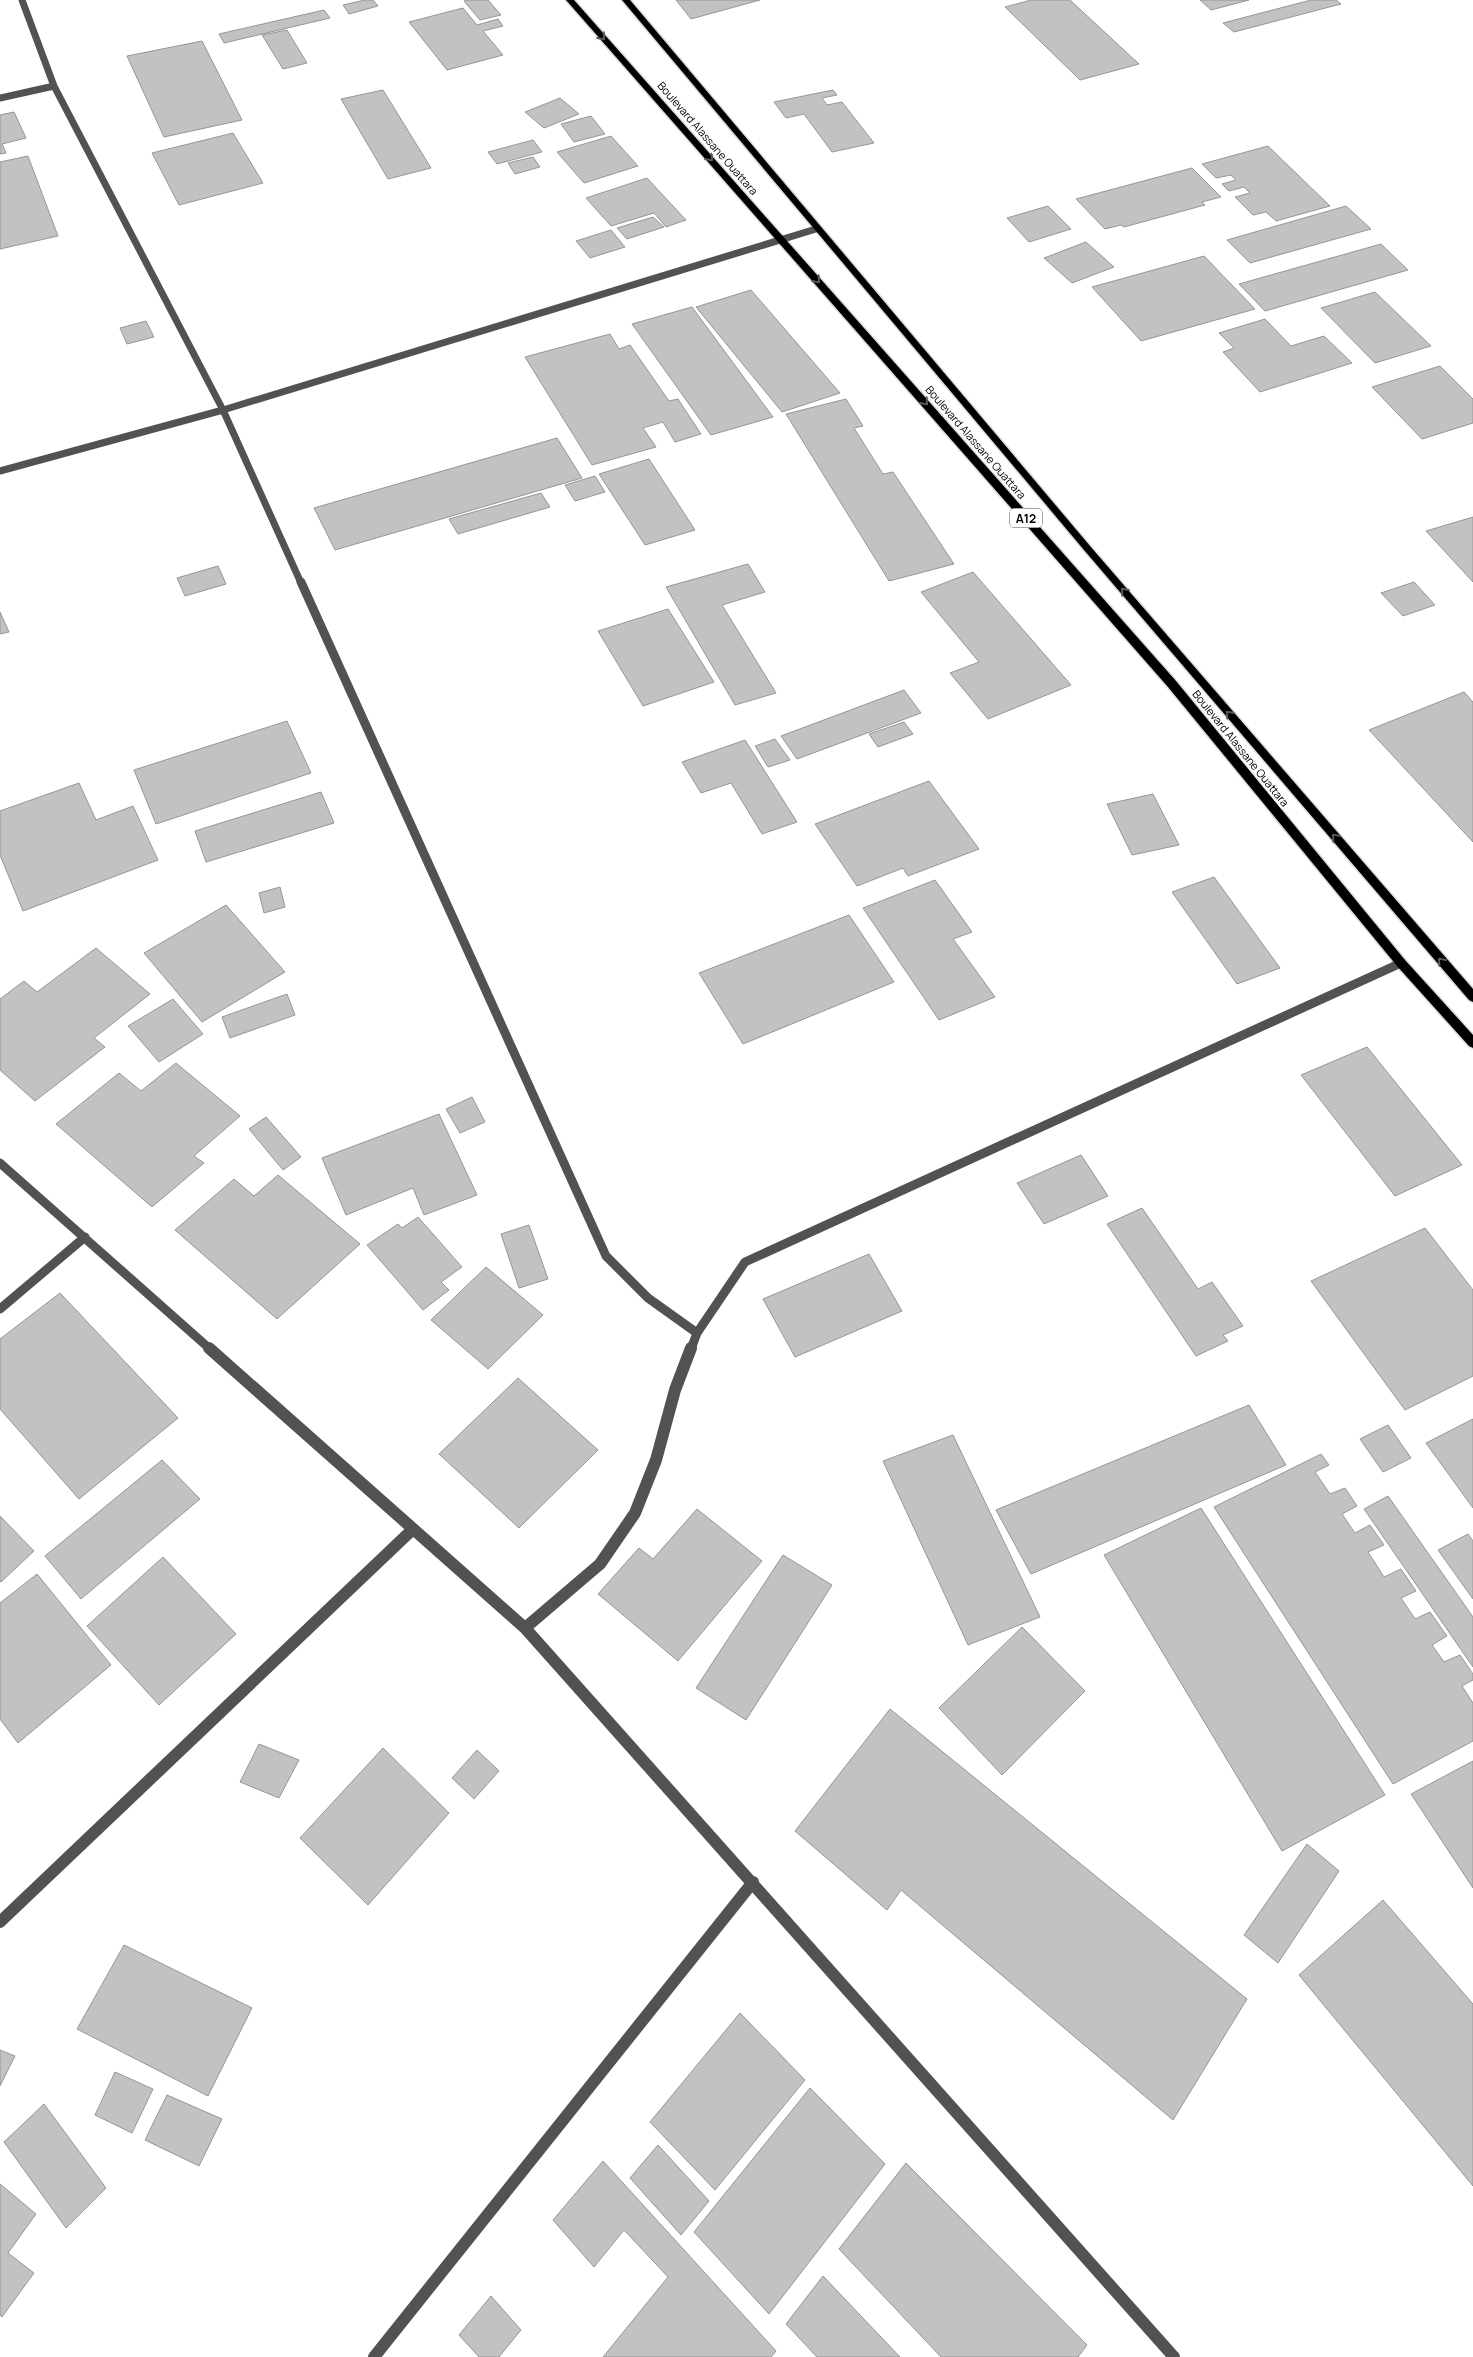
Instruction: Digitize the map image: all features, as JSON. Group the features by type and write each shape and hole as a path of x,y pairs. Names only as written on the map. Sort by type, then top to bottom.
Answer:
{"main road":[{"name":"Boulevard Alassane Ouattara","path":"570,0 1172,684 1401,963 1473,1042"},
{"name":"Boulevard Alassane Ouattara","path":"626,0 816,229 1473,997"}],"street":[{"path":"22,0 54,86 224,410 606,1256 648,1298 696,1333"},
{"path":"0,98 54,86"},
{"path":"0,470 224,410 780,238 816,229"},
{"path":"525,1628 600,1564 635,1513 656,1460 675,1390 696,1333 745,1262 1401,963"},
{"path":"0,1163 412,1530 525,1628 1174,2357"},
{"path":"0,1309 85,1237"},
{"path":"0,1922 412,1530"},
{"path":"374,2357 753,1882"}],"building":[{"path":"373,0 378,6 349,14 343,5"},
{"path":"488,0 501,15 480,20 464,1"},
{"path":"676,0 760,0 691,19"},
{"path":"1031,0 1070,0 1139,64 1080,80 1005,7"},
{"path":"1200,0 1249,0 1211,10"},
{"path":"1311,0 1336,0 1341,4 1234,32 1223,23"},
{"path":"463,8 477,25 498,19 503,26 483,31 503,55 447,70 409,22"},
{"path":"324,10 330,18 224,43 219,34"},
{"path":"287,30 307,63 283,69 262,35"},
{"path":"202,41 242,120 164,137 127,56"},
{"path":"383,90 431,168 388,179 341,99"},
{"path":"833,90 837,95 822,98 827,105 842,102 874,143 832,152 804,114 786,118 774,102"},
{"path":"560,98 579,114 544,128 525,112"},
{"path":"14,112 26,138 2,144 6,153 0,154 0,115"},
{"path":"591,116 605,134 574,142 561,124"},
{"path":"233,133 263,183 179,205 152,153"},
{"path":"611,136 638,166 584,183 557,152"},
{"path":"533,140 542,152 497,164 488,152"},
{"path":"1268,146 1330,206 1276,221 1266,212 1253,215 1235,197 1250,193 1244,187 1229,191 1222,184 1236,180 1231,175 1216,178 1202,164"},
{"path":"28,156 58,236 0,249 0,162"},
{"path":"533,157 540,167 515,174 508,163"},
{"path":"1192,168 1221,197 1202,202 1205,205 1124,227 1121,225 1105,229 1076,199"},
{"path":"647,178 686,220 666,227 654,213 611,226 586,198"},
{"path":"1048,206 1071,229 1029,242 1007,218"},
{"path":"1346,206 1371,229 1250,263 1227,240"},
{"path":"653,217 664,227 627,239 617,228"},
{"path":"611,230 625,247 590,258 576,241"},
{"path":"1086,242 1114,267 1072,283 1044,258"},
{"path":"1381,244 1408,270 1265,311 1239,284"},
{"path":"1204,256 1255,309 1141,341 1092,287"},
{"path":"751,290 840,393 782,412 696,307"},
{"path":"1375,292 1431,346 1375,363 1321,308"},
{"path":"692,307 773,417 711,435 632,324"},
{"path":"1265,319 1291,346 1324,336 1352,363 1260,392 1223,352 1234,348 1219,333"},
{"path":"146,321 154,337 127,344 120,328"},
{"path":"610,334 619,349 630,345 669,401 678,399 701,434 675,442 663,422 643,428 656,447 592,465 525,357"},
{"path":"1440,366 1473,399 1473,423 1422,439 1372,387"},
{"path":"846,399 863,426 854,428 883,474 893,472 954,564 889,581 786,414"},
{"path":"557,438 582,478 335,550 314,508"},
{"path":"649,459 695,530 645,545 599,474"},
{"path":"595,476 605,492 575,501 565,485"},
{"path":"541,493 550,507 458,534 449,519"},
{"path":"1473,517 1473,582 1426,531"},
{"path":"748,564 765,592 722,605 776,693 735,705 666,587"},
{"path":"218,566 226,584 185,596 177,578"},
{"path":"973,572 1071,685 988,719 950,673 979,662 921,592"},
{"path":"1414,582 1435,605 1403,616 1381,593"},
{"path":"668,609 714,682 643,706 598,631"},
{"path":"0,612 9,632 0,634"},
{"path":"904,690 921,713 797,759 781,736"},
{"path":"1464,692 1473,702 1473,842 1369,730"},
{"path":"287,721 311,773 156,824 134,770"},
{"path":"904,722 913,734 878,747 869,734"},
{"path":"775,739 790,760 768,767 755,746"},
{"path":"745,740 797,822 762,834 731,783 701,793 682,762"},
{"path":"929,781 979,849 908,876 903,868 857,886 815,824"},
{"path":"79,783 96,820 133,806 158,860 23,911 0,855 0,811"},
{"path":"321,792 334,823 206,862 195,831"},
{"path":"1153,794 1179,845 1132,855 1107,804"},
{"path":"1214,877 1280,968 1237,984 1172,892"},
{"path":"935,880 972,932 953,939 995,997 939,1020 863,908"},
{"path":"280,887 285,907 264,913 259,893"},
{"path":"226,905 285,972 202,1022 144,953"},
{"path":"849,915 894,982 743,1044 699,973"},
{"path":"96,948 150,994 94,1038 105,1047 35,1101 0,1070 0,999 24,981 37,992"},
{"path":"287,994 295,1015 230,1038 222,1017"},
{"path":"173,999 203,1034 159,1062 128,1026"},
{"path":"1367,1047 1462,1165 1395,1196 1301,1075"},
{"path":"176,1063 240,1116 194,1156 204,1163 152,1207 56,1124 119,1073 141,1091"},
{"path":"472,1097 485,1122 460,1133 446,1109"},
{"path":"439,1114 477,1195 424,1215 413,1188 346,1215 322,1158"},
{"path":"266,1117 301,1157 283,1170 249,1129"},
{"path":"1081,1155 1108,1196 1044,1224 1017,1183"},
{"path":"278,1175 360,1244 277,1319 175,1230 234,1179 254,1196"},
{"path":"1142,1208 1198,1289 1212,1282 1243,1326 1223,1335 1228,1341 1196,1356 1107,1224"},
{"path":"418,1217 462,1267 441,1282 449,1290 423,1310 367,1245 398,1224 402,1228"},
{"path":"529,1225 548,1279 519,1288 501,1234"},
{"path":"1425,1228 1473,1290 1473,1376 1405,1410 1311,1281"},
{"path":"869,1254 902,1311 795,1357 763,1299"},
{"path":"486,1267 543,1315 488,1369 431,1320"},
{"path":"60,1293 178,1418 79,1499 0,1409 0,1339"},
{"path":"518,1378 598,1450 519,1528 439,1454"},
{"path":"1249,1405 1286,1465 1031,1574 996,1510"},
{"path":"1473,1419 1473,1508 1426,1443"},
{"path":"1388,1425 1411,1458 1383,1472 1360,1439"},
{"path":"953,1435 1040,1617 968,1645 883,1461"},
{"path":"1321,1454 1329,1465 1315,1472 1330,1494 1345,1488 1357,1506 1342,1514 1355,1533 1370,1525 1384,1545 1368,1552 1384,1577 1401,1569 1416,1591 1401,1598 1415,1619 1430,1612 1447,1636 1432,1645 1444,1662 1460,1655 1473,1674 1473,1680 1462,1686 1473,1703 1473,1741 1393,1784 1214,1507"},
{"path":"162,1460 200,1499 81,1599 45,1556"},
{"path":"1388,1496 1473,1617 1473,1667 1364,1509"},
{"path":"1201,1508 1385,1795 1282,1851 1104,1555"},
{"path":"697,1509 762,1561 678,1661 598,1594 639,1548 653,1559"},
{"path":"0,1516 34,1551 1,1582 0,1581"},
{"path":"1468,1534 1473,1541 1473,1599 1438,1550"},
{"path":"783,1555 832,1585 746,1720 696,1688"},
{"path":"163,1557 236,1634 159,1705 87,1626"},
{"path":"37,1574 111,1665 18,1743 0,1719 0,1603"},
{"path":"1022,1627 1085,1691 1002,1775 939,1708"},
{"path":"890,1709 1247,1999 1173,2120 901,1890 887,1910 795,1831"},
{"path":"259,1744 299,1760 279,1798 240,1782"},
{"path":"383,1748 449,1813 368,1905 300,1838"},
{"path":"477,1750 499,1771 474,1799 452,1778"},
{"path":"1473,1761 1473,1888 1411,1794"},
{"path":"1307,1844 1339,1871 1278,1963 1244,1935"},
{"path":"1383,1900 1473,2004 1473,2186 1299,1975"},
{"path":"124,1945 252,2008 208,2096 77,2029"},
{"path":"740,2013 805,2080 715,2190 650,2122"},
{"path":"0,2050 15,2056 0,2086"},
{"path":"115,2072 153,2089 132,2133 95,2115"},
{"path":"810,2088 885,2164 769,2314 694,2232"},
{"path":"167,2095 222,2119 199,2166 145,2140"},
{"path":"44,2104 106,2188 66,2228 4,2142"},
{"path":"658,2145 709,2201 681,2235 630,2178"},
{"path":"603,2161 776,2351 771,2357 603,2357 668,2277 624,2230 594,2267 553,2220"},
{"path":"906,2163 1087,2345 1078,2357 941,2357 839,2249"},
{"path":"0,2184 36,2214 8,2253 34,2273 2,2317 0,2315"},
{"path":"823,2276 900,2357 817,2357 786,2324"},
{"path":"491,2296 521,2330 499,2357 479,2357 459,2335"}]}
